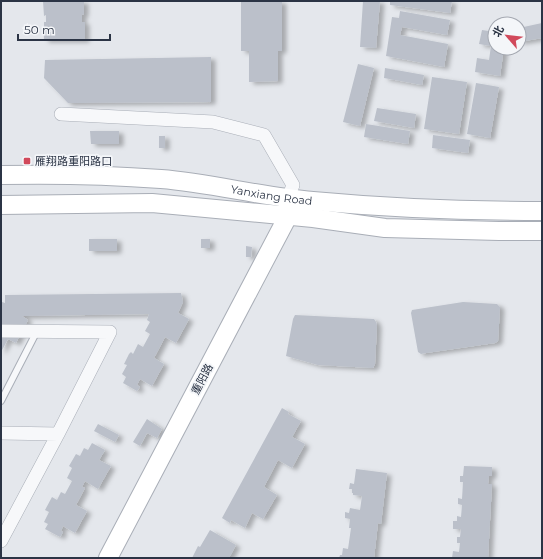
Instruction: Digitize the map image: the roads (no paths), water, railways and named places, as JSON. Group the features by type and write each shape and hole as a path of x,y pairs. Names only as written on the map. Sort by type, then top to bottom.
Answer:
{"main road":[{"name":"Yanxiang Road","path":"1,175 94,175 162,179 385,228 499,231 542,230"},
{"name":"Yanxiang Road","path":"1,205 152,204 542,210"},
{"name":"重阳路","path":"108,558 288,207"}],"street":[{"path":"60,114 214,122 264,135 293,185 288,207"},
{"path":"1,331 110,332 58,434 1,540"},
{"path":"1,433 58,434"}],"lane":[{"path":"1,401 37,331"}],"place":[{"name":"雁翔路重阳路口","path":"27,161"}]}
